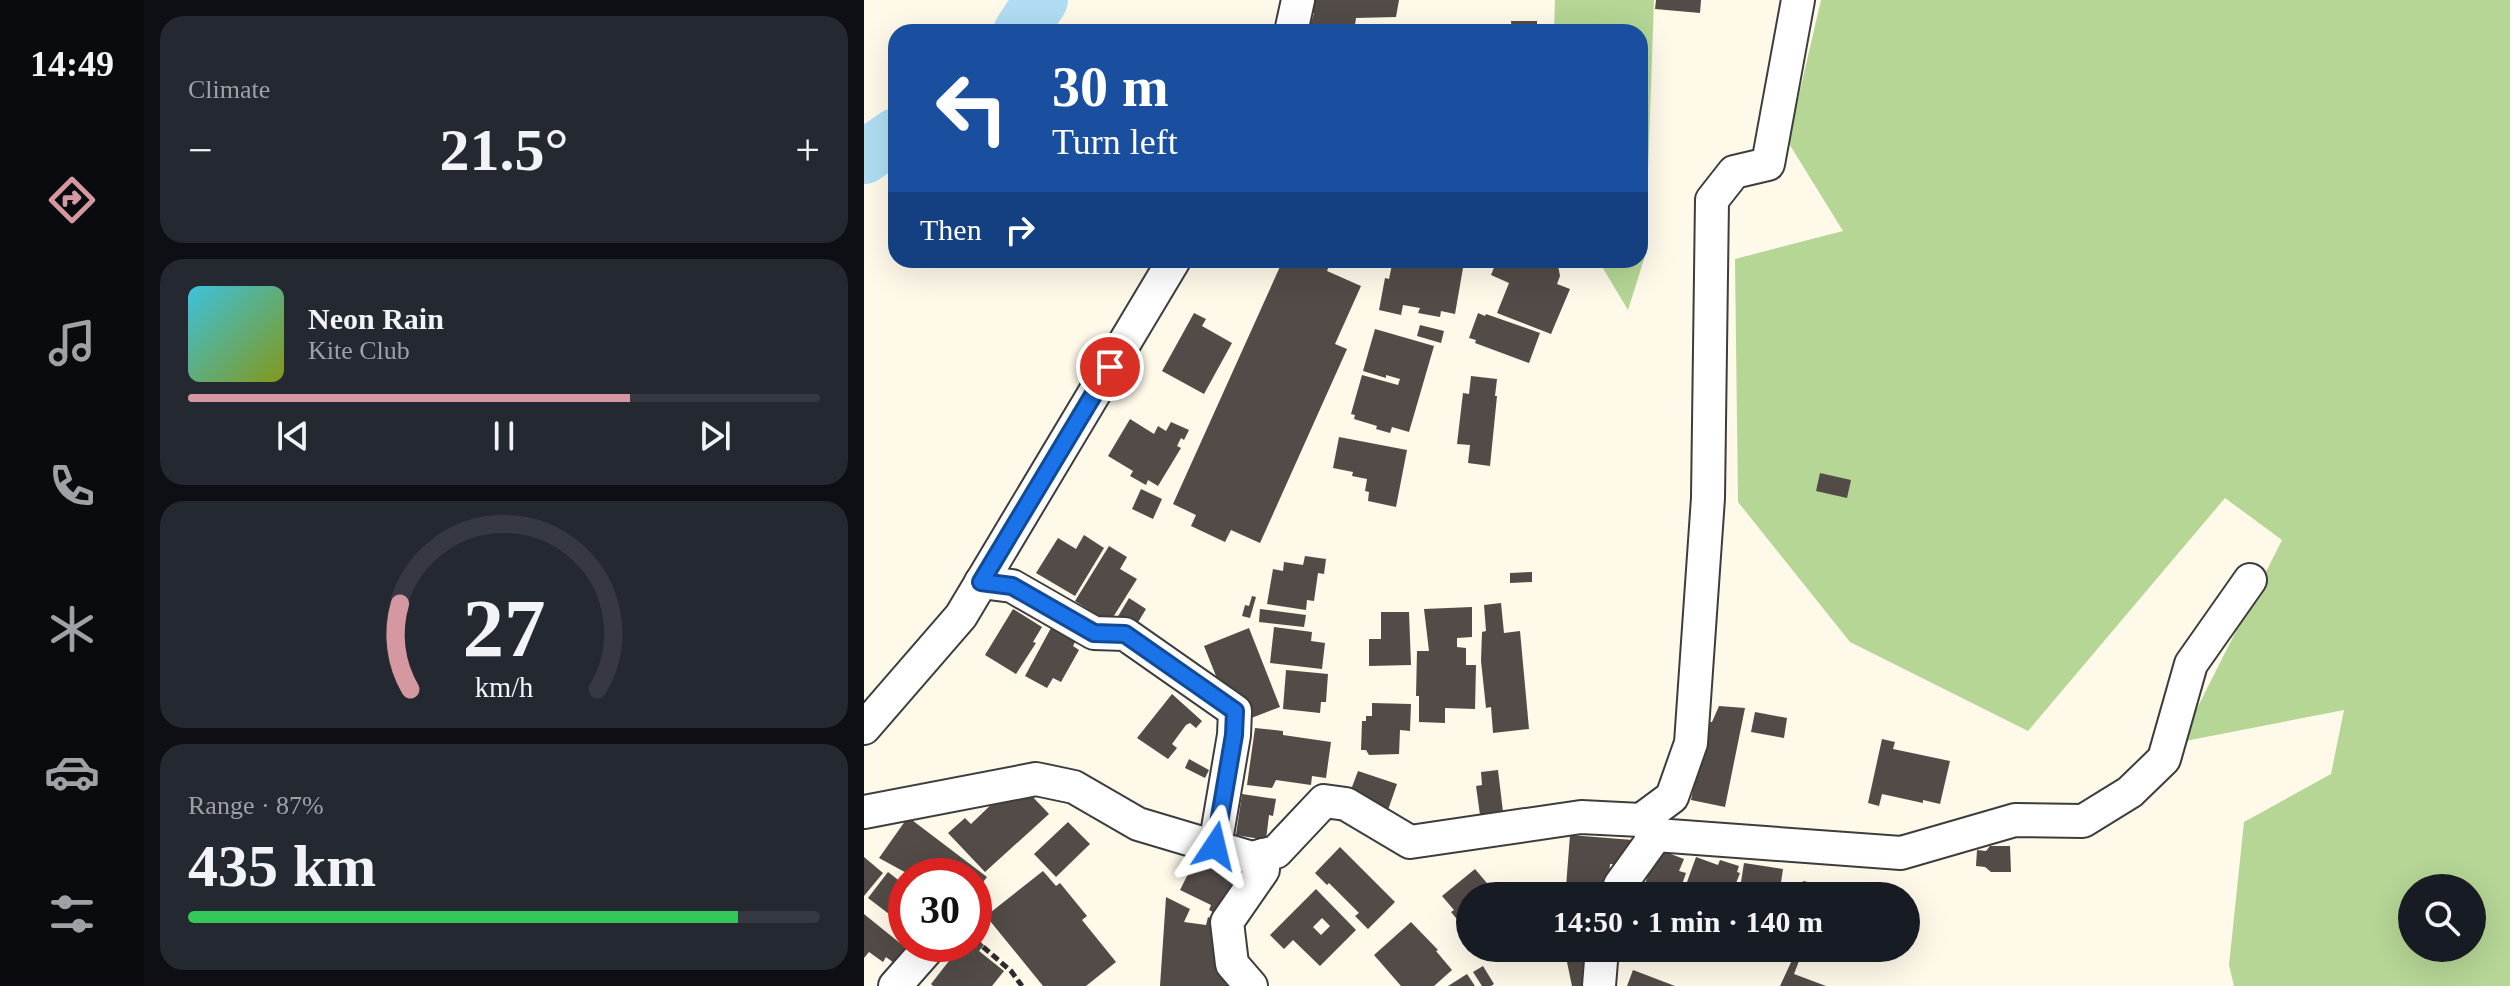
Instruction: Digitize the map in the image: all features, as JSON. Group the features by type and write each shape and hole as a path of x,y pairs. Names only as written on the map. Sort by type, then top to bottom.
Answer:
{"street":[{"path":"1293,24 1298,0"},
{"path":"1621,882 1648,827 1672,797 1691,743 1708,498 1712,200 1734,172 1768,164 1798,0"},
{"path":"864,728 961,616 1169,268"},
{"path":"864,812 1036,779 1074,787 1138,824 1252,858 1276,852 1324,801 1346,804 1410,842 1581,817 1648,827 1901,853 2015,820 2083,821 2130,792 2164,759 2191,664 2250,580"},
{"path":"981,582 1012,586 1094,633 1125,634 1235,711 1234,735 1215,846"},
{"path":"1251,986 1232,964 1227,922 1263,870 1263,855"},
{"path":"895,986 916,962"},
{"path":"1599,986 1601,962"}],"path":[{"path":"992,955 1022,986"}],"green space":[{"path":"1555,0 1654,0 1648,171 1648,24 1554,24"},
{"path":"1821,0 2510,0 2510,986 2234,986 2229,965 2244,822 2331,774 2344,710 2180,742 2282,540 2225,498 2028,731 1850,642 1738,502 1735,259 1843,231 1788,142"},
{"path":"1603,268 1641,268 1628,310"}],"building":[{"path":"1313,0 1399,0 1396,17 1356,18 1355,24 1311,24 1314,13 1311,13"},
{"path":"1656,0 1701,0 1700,13 1655,9"},
{"path":"1511,21 1537,21 1537,24 1511,24"},
{"path":"1279,268 1328,268 1327,271 1361,286 1335,344 1347,349 1260,543 1231,530 1225,542 1191,526 1196,515 1173,504"},
{"path":"1391,268 1463,268 1455,314 1441,311 1440,317 1418,313 1420,308 1403,305 1401,315 1379,310 1385,278 1389,279"},
{"path":"1494,268 1558,268 1557,284 1570,289 1551,334 1497,313 1509,283 1491,275"},
{"path":"1194,313 1206,319 1202,326 1232,343 1204,394 1162,371"},
{"path":"1478,313 1540,333 1529,363 1469,338"},
{"path":"1420,325 1444,331 1441,343 1417,336"},
{"path":"1375,329 1434,346 1409,432 1392,427 1390,433 1376,429 1377,426 1354,419 1355,415 1351,414 1362,375 1398,385 1400,379 1363,371"},
{"path":"1471,376 1497,379 1490,466 1468,463 1470,445 1457,444 1463,393 1469,394"},
{"path":"1130,419 1154,434 1158,426 1166,431 1171,422 1189,430 1184,440 1181,438 1177,446 1181,448 1158,486 1148,480 1146,485 1130,476 1133,471 1108,456"},
{"path":"1339,437 1407,450 1396,507 1368,501 1369,492 1365,491 1367,479 1333,468"},
{"path":"1820,473 1851,480 1847,498 1816,491"},
{"path":"1141,489 1162,499 1153,519 1132,509"},
{"path":"1084,535 1104,548 1075,596 1036,573 1058,538 1076,549"},
{"path":"1109,546 1127,557 1120,569 1137,579 1110,622 1087,613 1089,610 1075,601"},
{"path":"1305,556 1326,559 1324,574 1318,573 1314,601 1307,600 1306,610 1267,604 1273,569 1283,571 1284,562 1303,565"},
{"path":"1532,572 1532,582 1510,583 1510,573"},
{"path":"1252,596 1256,597 1250,618 1242,616 1245,605 1249,606"},
{"path":"1129,598 1146,609 1134,629 1117,618"},
{"path":"1501,603 1504,633 1520,631 1529,729 1493,733 1491,707 1486,708 1481,661 1482,632 1486,631 1484,605"},
{"path":"1472,607 1472,637 1457,638 1457,647 1466,648 1466,665 1476,665 1475,709 1445,708 1445,723 1419,722 1417,651 1429,651 1424,609"},
{"path":"1013,609 1042,627 1033,642 1036,643 1016,674 985,655"},
{"path":"1260,609 1306,615 1304,627 1259,622"},
{"path":"1381,612 1409,612 1411,665 1369,666 1369,639 1381,639"},
{"path":"1052,626 1076,640 1073,646 1079,650 1061,682 1053,678 1047,688 1025,676"},
{"path":"1274,627 1312,632 1311,641 1325,643 1322,669 1270,663"},
{"path":"1249,628 1280,707 1241,722 1222,691 1204,646"},
{"path":"1286,670 1328,674 1326,702 1321,702 1320,713 1283,709"},
{"path":"1172,694 1202,721 1196,728 1190,723 1186,725 1172,744 1177,748 1168,759 1137,738"},
{"path":"1372,703 1411,704 1410,731 1400,730 1399,754 1369,755 1366,750 1361,750 1362,721 1366,721 1366,716 1372,716"},
{"path":"1719,706 1745,708 1725,807 1691,800 1707,722 1712,722"},
{"path":"1755,712 1787,718 1784,738 1751,732"},
{"path":"1255,728 1331,742 1326,778 1312,776 1311,785 1276,780 1272,788 1247,785"},
{"path":"1882,739 1895,742 1893,749 1950,761 1940,804 1882,794 1879,806 1868,803"},
{"path":"1189,759 1209,770 1205,778 1185,768"},
{"path":"1498,770 1503,812 1480,815 1476,786 1482,785 1481,772"},
{"path":"1358,771 1397,784 1388,810 1349,795"},
{"path":"1029,793 1049,814 992,866 992,858 972,858 948,833 965,818 971,824 998,798"},
{"path":"1242,794 1276,799 1273,816 1269,815 1266,840 1236,835"},
{"path":"908,817 962,858 888,858 888,863 879,858"},
{"path":"1068,822 1090,844 1056,877 1034,854"},
{"path":"1570,835 1633,840 1633,851 1624,851 1623,865 1610,864 1609,882 1566,882"},
{"path":"1990,846 2010,846 2011,872 1991,872 1985,867 1976,866 1977,850 1986,851"},
{"path":"1340,847 1395,902 1368,929 1355,916 1359,913 1315,873"},
{"path":"1655,848 1684,859 1679,871 1686,873 1683,882 1646,882 1648,875 1645,875"},
{"path":"1198,854 1253,881 1224,918 1209,910 1211,905 1180,890"},
{"path":"864,857 883,873 864,896"},
{"path":"1696,857 1718,865 1720,860 1739,866 1736,882 1687,882"},
{"path":"1744,863 1783,869 1781,882 1741,882"},
{"path":"1475,869 1486,882 1459,882"},
{"path":"1043,871 1056,886 1060,883 1087,916 1082,920 1116,962 1086,986 1043,986 992,923 992,911"},
{"path":"888,872 888,913 868,898"},
{"path":"1456,885 1456,918 1451,912 1454,910 1442,896"},
{"path":"1316,889 1356,930 1320,966 1293,940 1284,949 1270,935","holes":["1322,918 1330,926 1321,935 1313,927"]},
{"path":"1166,897 1190,909 1184,922 1206,925 1208,917 1227,927 1227,986 1160,986"},
{"path":"864,914 888,933 888,958 883,962 869,952 864,958"},
{"path":"1411,922 1452,970 1434,986 1401,986 1374,955"},
{"path":"992,961 1004,971 992,986 931,984 948,962"},
{"path":"1567,962 1591,962 1588,986 1572,986"},
{"path":"1791,962 1799,962 1794,974 1826,986 1780,986"},
{"path":"1483,966 1494,984 1491,986 1482,986 1473,972"},
{"path":"1633,970 1675,986 1627,986"},
{"path":"1467,974 1475,986 1448,986"}],"waterway":[{"path":"1025,24 1041,0"},
{"path":"864,157 888,140"}],"route":[{"path":"1110,367 981,582 1012,586 1094,633 1125,634 1235,711 1234,735 1215,846"}]}
